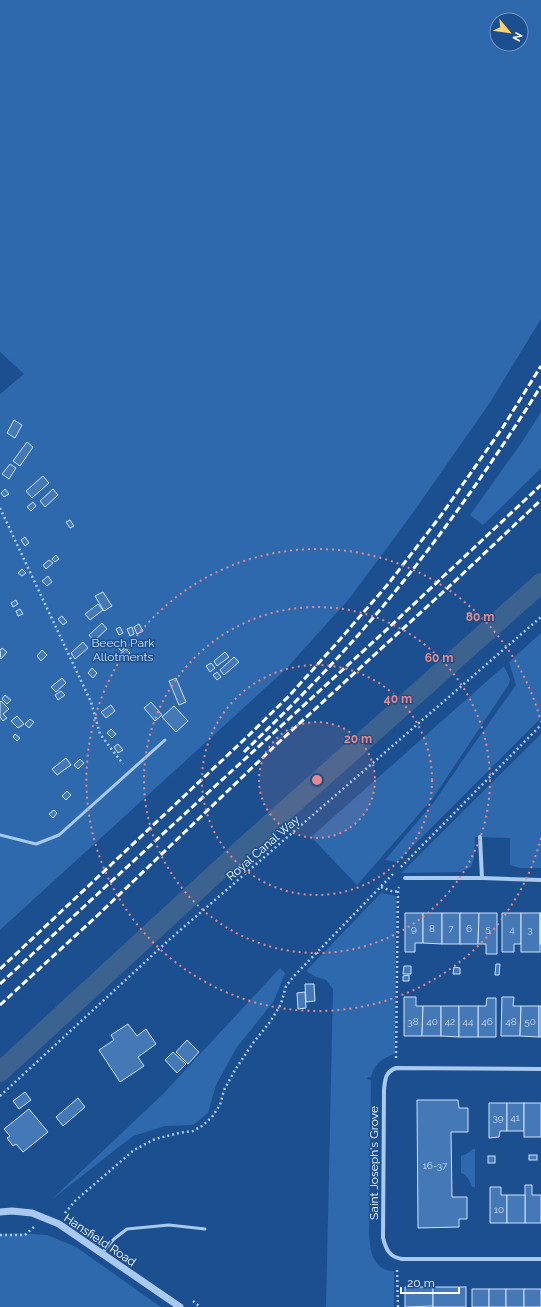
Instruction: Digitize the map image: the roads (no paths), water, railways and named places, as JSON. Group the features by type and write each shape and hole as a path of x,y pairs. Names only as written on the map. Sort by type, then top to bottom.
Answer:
{"street":[{"path":"480,837 482,878"},
{"path":"405,878 541,880"},
{"name":"Saint Joseph's Grove","path":"541,1069 396,1068 391,1070 388,1074 384,1090 383,1238 386,1249 390,1255 397,1258 541,1259"},
{"name":"Hansfield Road","path":"0,1212 12,1211 32,1213 59,1224 180,1307"}],"lane":[{"path":"0,835 36,844 59,835 165,740"},
{"path":"101,1254 114,1239 127,1229 169,1225 205,1229"}],"waterway":[{"path":"0,1072 242,849 541,583"}],"railway":[{"path":"0,969 248,736 289,696 336,644 389,583 442,514 503,427 541,366"},
{"path":"244,752 330,666 370,622 396,590 448,524 496,456 541,386"},
{"path":"0,984 383,633 541,485"},
{"path":"0,1005 99,914 278,743 453,583 541,500"}],"park label":[{"name":"Beech Park Allotments","path":"123,650"}]}
